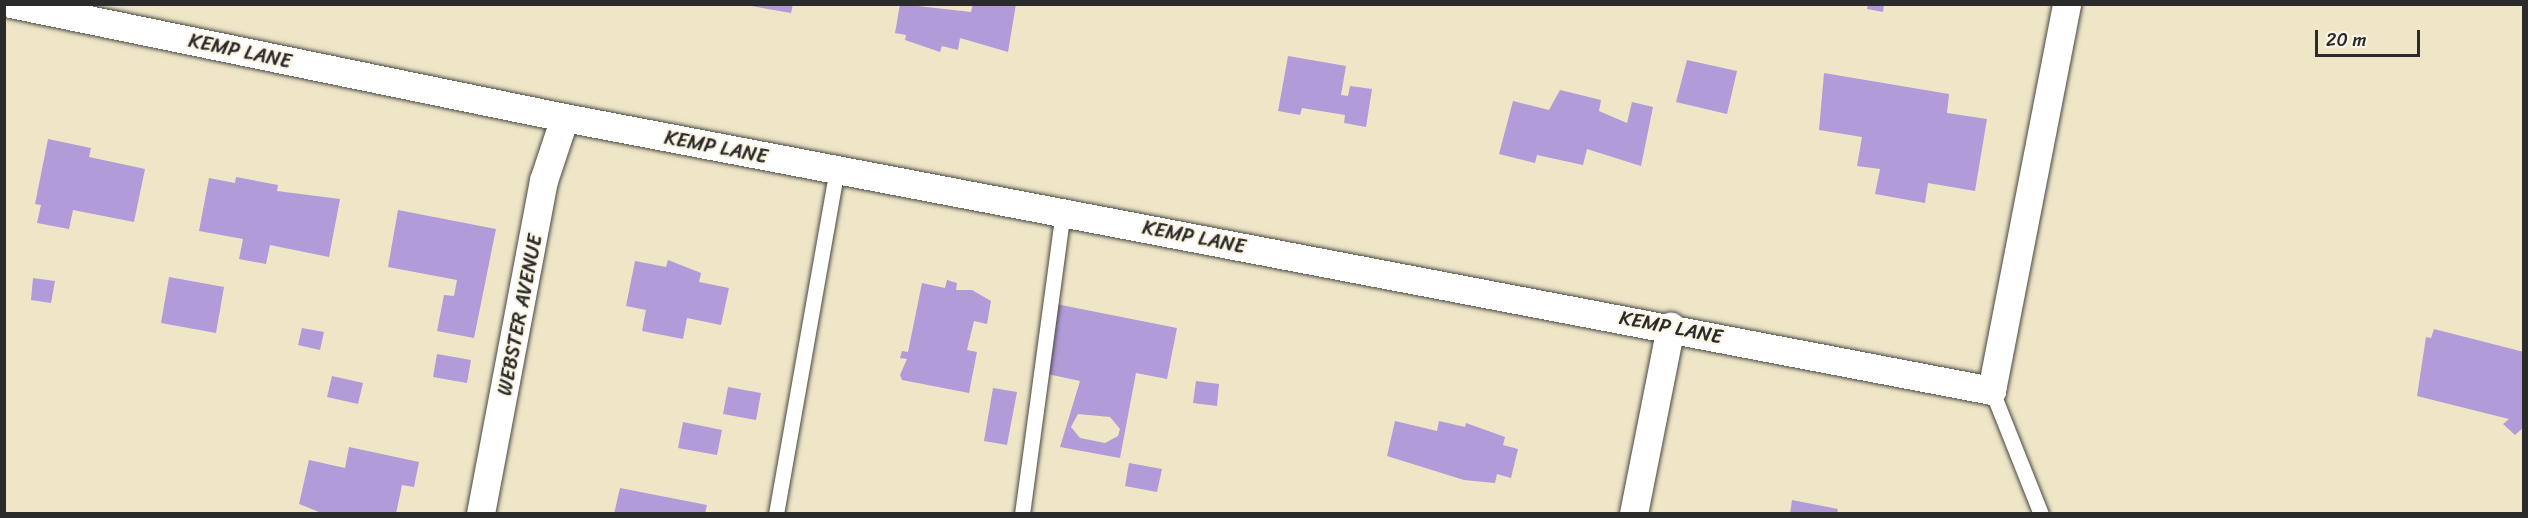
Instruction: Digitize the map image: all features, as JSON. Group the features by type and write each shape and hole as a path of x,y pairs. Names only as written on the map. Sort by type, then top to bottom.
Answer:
{"street":[{"name":"KEMP LANE","path":"11,4 565,118 1671,327 1992,391"},
{"path":"1992,391 2067,4"},
{"name":"WEBSTER AVENUE","path":"481,513 544,181 565,118"},
{"path":"1634,513 1671,327"}],"lane":[{"path":"776,513 837,169"},
{"path":"1022,513 1063,212"},
{"path":"1992,391 2041,513"}],"building":[{"path":"740,4 793,4 791,13"},
{"path":"900,4 971,12 973,4 1016,4 1008,52 960,38 958,50 942,46 940,52 905,40 906,35 895,33"},
{"path":"1868,4 1884,4 1883,12 1867,9"},
{"path":"1288,56 1346,66 1341,95 1348,96 1350,86 1372,89 1366,127 1344,123 1345,115 1302,108 1300,115 1278,111"},
{"path":"1687,60 1737,71 1727,114 1676,102"},
{"path":"1824,73 1949,94 1947,113 1987,119 1975,191 1928,183 1925,203 1875,194 1880,169 1857,166 1862,137 1819,130"},
{"path":"1560,90 1601,100 1599,111 1627,123 1632,102 1653,107 1641,166 1587,149 1583,165 1537,155 1535,163 1499,154 1513,101 1549,110"},
{"path":"48,139 91,148 89,157 145,169 134,222 73,210 69,229 37,223 41,205 35,204"},
{"path":"236,177 278,185 277,191 340,199 329,257 270,245 266,264 239,259 243,239 199,231 209,178 235,183"},
{"path":"398,210 496,229 474,338 437,331 444,295 454,296 457,280 388,267"},
{"path":"668,260 701,273 699,282 729,288 721,325 687,318 683,339 642,331 646,310 626,306 635,261 666,267"},
{"path":"169,277 224,287 216,333 161,323"},
{"path":"33,278 55,281 51,303 31,300"},
{"path":"947,280 957,283 956,290 972,290 991,301 987,324 974,321 967,350 977,352 969,393 902,380 900,375 907,359 900,358 902,351 908,352 922,283 945,288"},
{"path":"1056,304 1177,328 1167,379 1136,373 1120,458 1060,447 1080,381 1043,373","holes":["1078,414 1110,417 1120,429 1118,436 1105,443 1080,438 1071,427"]},
{"path":"302,328 324,332 320,350 298,345"},
{"path":"2434,329 2524,352 2524,427 2515,435 2503,424 2509,419 2417,396 2426,337 2431,338"},
{"path":"437,354 471,360 467,383 433,377"},
{"path":"332,376 363,383 358,404 327,397"},
{"path":"1196,381 1219,384 1217,406 1193,403"},
{"path":"728,387 761,393 756,420 723,414"},
{"path":"993,388 1017,392 1007,445 984,441"},
{"path":"1395,421 1437,431 1439,421 1465,427 1466,423 1505,437 1503,445 1518,449 1511,478 1497,474 1495,483 1464,480 1387,456"},
{"path":"683,422 722,430 717,455 678,448"},
{"path":"349,447 419,462 414,487 402,485 396,514 324,514 299,504 309,460 345,468"},
{"path":"1129,463 1162,469 1157,492 1125,486"},
{"path":"620,488 707,505 705,514 614,514"},
{"path":"1792,500 1838,509 1837,514 1790,514"}]}
